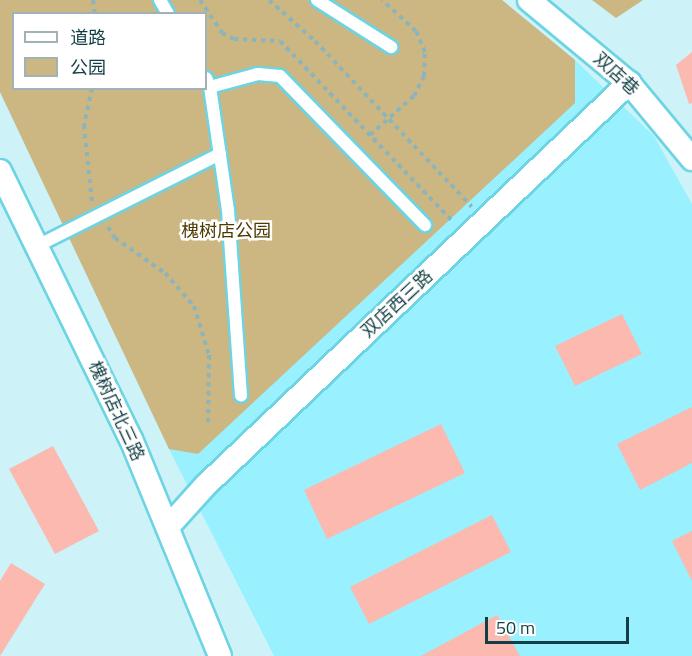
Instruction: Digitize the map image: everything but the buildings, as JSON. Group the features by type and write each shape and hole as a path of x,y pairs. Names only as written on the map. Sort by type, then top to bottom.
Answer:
{"street":[{"name":"双店巷","path":"529,0 629,83 692,159"},
{"name":"双店西三路","path":"168,527 206,485 629,83"},
{"name":"槐树店北三路","path":"0,171 131,440 220,656"}],"lane":[{"path":"318,0 391,47"},
{"path":"241,396 228,210 208,83 258,74 280,76 425,225"},
{"path":"37,246 220,154"}],"path":[{"path":"270,0 390,118 484,220"},
{"path":"370,135 414,96 424,76 425,52 416,31 382,0"},
{"path":"92,90 84,125 92,203 115,238 165,273 194,306 209,355 208,427"}],"shaded area":[{"path":"0,0 502,0 575,60 654,136 692,204 692,656 274,656 169,449 0,92"}],"green space":[{"name":"槐树店公园","path":"0,0 502,0 575,60 575,103 198,454 169,449 0,92"},
{"path":"592,0 643,0 616,18"}]}
